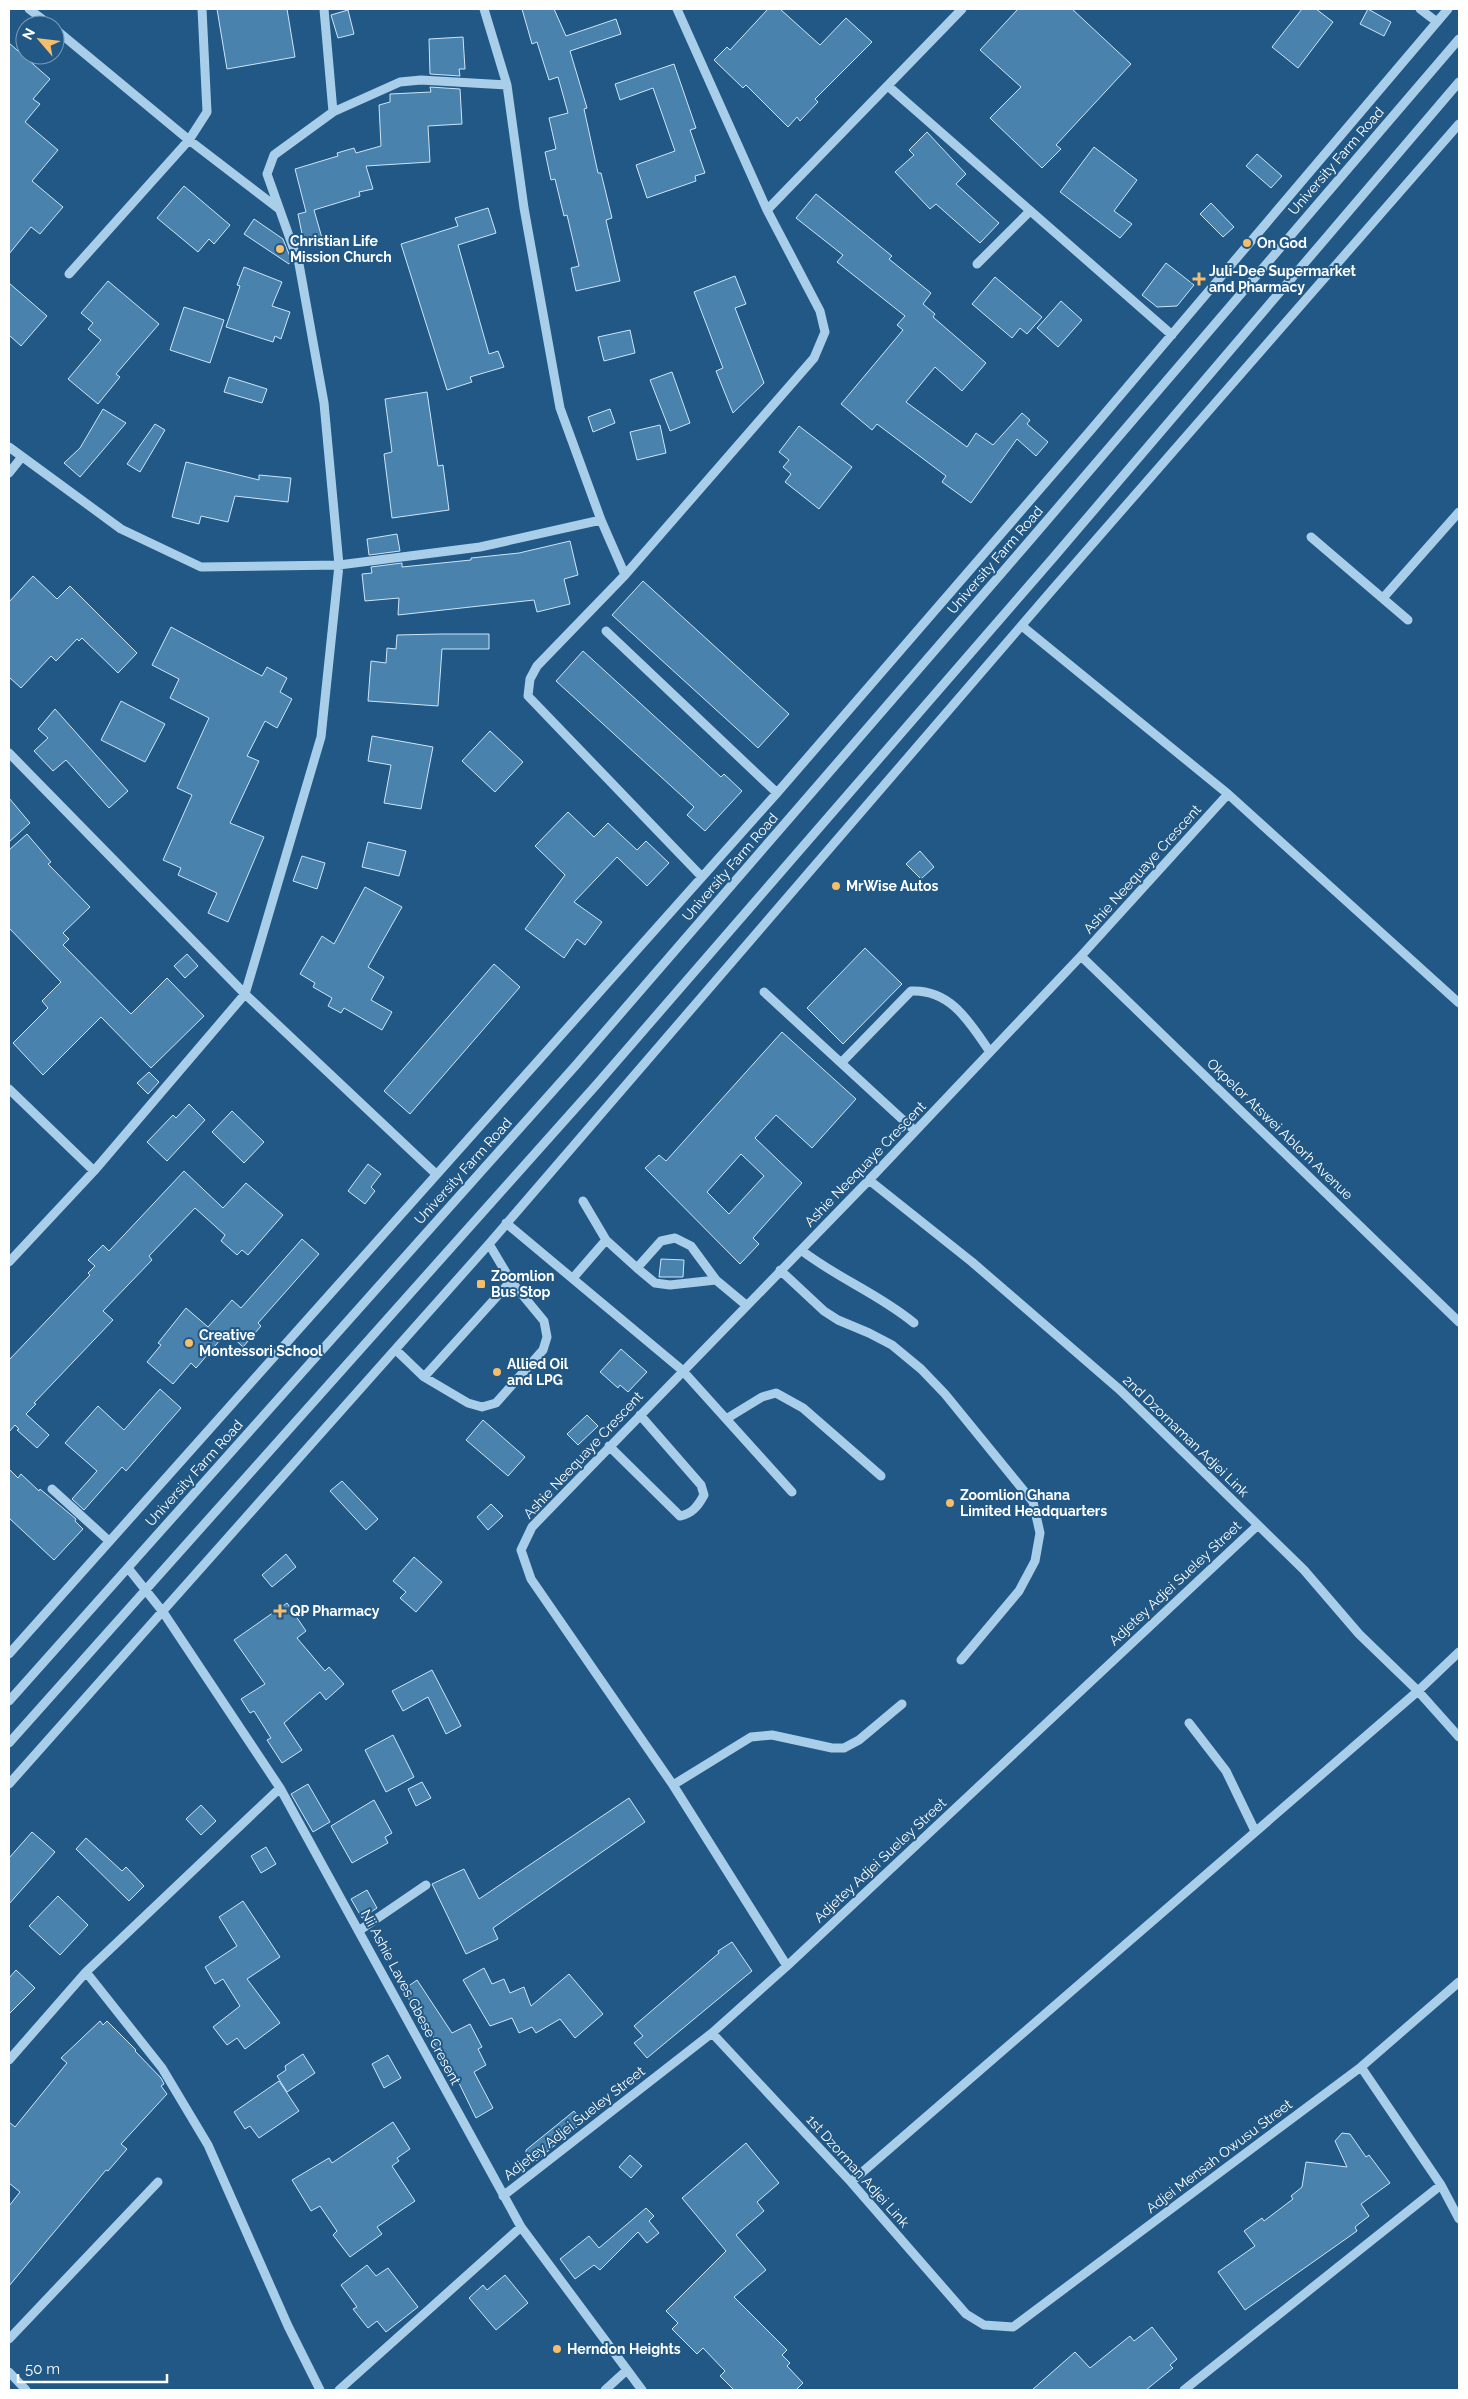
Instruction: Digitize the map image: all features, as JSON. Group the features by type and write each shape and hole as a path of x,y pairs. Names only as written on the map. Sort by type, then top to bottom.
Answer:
{"street":[{"path":"69,274 189,140 207,112 202,9"},
{"path":"324,9 333,112"},
{"path":"484,9 507,85 524,208 560,408 600,520 625,575"},
{"path":"678,9 767,210 820,311 824,332 814,358 625,575 537,666 530,679 528,696 702,877"},
{"path":"767,210 962,9"},
{"path":"1420,9 1437,22"},
{"path":"9,1654 777,793 1172,335 1448,9"},
{"path":"65,37 189,140 279,209"},
{"name":"University Farm Road","path":"9,1701 576,1065 1032,539 1459,39"},
{"path":"9,1262 94,1171 246,994 321,737 339,565 324,403 299,264 268,174 274,155 333,112 400,82 421,80 507,85"},
{"path":"9,1742 598,1084 1052,558 1459,82"},
{"path":"888,86 1029,212 1172,335"},
{"path":"9,1784 489,1244 1022,626 1457,130"},
{"path":"977,264 1029,212"},
{"path":"9,447 21,458 120,529 201,567 339,565 480,547 600,520"},
{"path":"9,473 21,458"},
{"path":"1383,598 1459,512"},
{"path":"1311,537 1408,620"},
{"path":"1022,626 1228,794 1459,1003"},
{"path":"606,631 777,793"},
{"path":"9,753 246,994 436,1174"},
{"name":"Ashie Neequaye Crescent","path":"673,1785 531,1579 521,1550 532,1527 682,1370 869,1180 1081,956 1228,794"},
{"name":"Okpelor Atswei Ablorh Avenue","path":"1081,956 1459,1322"},
{"path":"842,1062 911,991 924,990 942,998 963,1012 990,1052"},
{"path":"764,992 915,1131"},
{"path":"9,1089 94,1171"},
{"name":"2nd Dzornaman Adjei Link","path":"869,1180 972,1262 1120,1390 1304,1570 1359,1634 1418,1691 1459,1737"},
{"path":"583,1201 606,1240 655,1283 670,1285 716,1280"},
{"path":"506,1224 682,1370 792,1492"},
{"path":"637,1268 660,1241 675,1238 690,1246 716,1280 746,1305"},
{"path":"573,1278 606,1240"},
{"path":"396,1350 424,1378 468,1403 482,1407 496,1403 543,1350 548,1337 544,1321 511,1281 489,1244"},
{"path":"801,1250 839,1276 886,1301 914,1323"},
{"path":"780,1270 824,1311 838,1320 892,1345 921,1369 945,1394 1033,1502 1040,1533 1035,1561 1019,1591 961,1660"},
{"path":"424,1378 511,1281"},
{"path":"726,1419 762,1397 776,1393 802,1408 881,1476"},
{"path":"609,1446 680,1516 688,1515 699,1505 704,1495 701,1485 640,1415"},
{"path":"52,1489 109,1541"},
{"name":"Adjetey Adjei Sueley Street","path":"503,2196 712,2033 787,1966 1258,1525"},
{"name":"Nii Ashie Laves Gbese Cresent","path":"128,1568 163,1612 280,1788 360,1930 520,2227 642,2390"},
{"path":"851,2182 1418,1691 1459,1652"},
{"path":"787,1966 673,1785 751,1738 772,1735 832,1748 844,1748 859,1740 902,1704"},
{"path":"1189,1723 1226,1771 1255,1831"},
{"path":"9,2060 86,1972 280,1788"},
{"path":"360,1930 426,1885"},
{"path":"86,1972 162,2068 208,2145 288,2326 320,2390"},
{"name":"Adjei Mensah Owusu Street","path":"984,2324 1013,2328 1361,2067 1459,1982"},
{"name":"1st Dzorman Adjei Link","path":"712,2033 851,2182 966,2314 984,2324"},
{"path":"1361,2067 1441,2185 1459,2219"},
{"path":"9,2339 158,2182"},
{"path":"1184,2390 1441,2185"},
{"path":"339,2390 520,2227"},
{"path":"605,2390 627,2370"},
{"path":"9,2372 26,2390"}],"building":[{"path":"217,9 287,9 295,57 227,69"},
{"path":"522,9 554,9 566,36 616,19 621,34 570,51 587,108 584,109 598,173 601,173 612,218 606,220 620,281 576,291 571,268 579,266 567,215 564,216 555,179 551,180 545,152 556,149 549,118 568,113 558,77 549,80 537,42 532,44"},
{"path":"768,9 780,9 820,45 846,18 872,42 815,99 818,102 800,121 797,117 788,127 746,85 743,88 714,60 727,47 730,50"},
{"path":"1018,9 1072,9 1131,64 1056,145 1061,149 1042,168 990,118 1021,87 980,50"},
{"path":"1302,9 1316,9 1333,22 1298,68 1272,47"},
{"path":"1368,9 1391,22 1384,36 1360,24"},
{"path":"348,10 354,34 338,38 331,15"},
{"path":"463,37 465,69 459,69 460,76 430,74 429,39"},
{"path":"9,43 15,48 15,65 34,65 50,79 33,99 40,104 25,122 58,150 32,181 63,207 40,234 31,227 9,254"},
{"path":"674,64 696,128 690,130 705,173 695,176 696,181 647,198 636,165 675,151 653,88 620,100 615,84"},
{"path":"430,87 460,89 462,124 428,126 430,162 366,166 373,189 359,192 360,196 314,210 322,238 304,244 298,214 306,212 295,169 338,156 337,153 354,148 356,153 381,146 379,105 390,102 390,94 431,92"},
{"path":"927,132 966,174 956,184 999,223 980,243 936,204 930,209 895,172 914,155 909,150"},
{"path":"1094,147 1137,180 1114,211 1132,224 1120,238 1060,192"},
{"path":"1257,154 1282,176 1271,188 1246,166"},
{"path":"184,186 230,225 214,244 209,239 198,252 157,218"},
{"path":"816,194 892,256 889,259 931,293 923,304 935,314 933,317 986,363 962,391 935,367 906,402 967,447 976,433 993,445 1022,413 1030,420 1027,424 1048,442 1036,456 1017,439 971,503 942,482 946,476 877,424 872,430 841,404 903,330 897,325 905,316 837,262 843,255 796,218"},
{"path":"1211,203 1234,227 1223,237 1200,214"},
{"path":"488,208 496,233 458,245 489,354 498,351 504,367 470,377 472,382 447,390 401,244 458,226 455,218"},
{"path":"254,219 283,239 291,259 289,264 244,234"},
{"path":"1166,263 1194,285 1177,306 1157,307 1142,295"},
{"path":"244,267 282,282 272,306 290,312 281,339 275,336 273,342 226,327 240,286 237,285"},
{"path":"735,276 746,304 735,308 764,383 733,413 716,371 723,368 694,292"},
{"path":"995,277 1042,317 1027,334 1020,328 1012,338 972,304"},
{"path":"108,281 159,324 116,374 120,377 98,404 68,379 101,340 88,329 93,323 81,313"},
{"path":"9,283 47,316 21,346 9,335"},
{"path":"1061,301 1082,320 1058,347 1037,328"},
{"path":"184,307 224,320 210,363 170,350"},
{"path":"630,330 635,353 604,361 598,337"},
{"path":"672,372 690,423 670,431 650,380"},
{"path":"229,377 267,389 262,403 224,392"},
{"path":"427,392 438,466 443,465 449,510 392,518 384,454 392,452 385,399"},
{"path":"103,409 126,423 80,477 64,463 80,448"},
{"path":"610,409 615,423 593,432 588,417"},
{"path":"155,424 165,430 140,472 127,464"},
{"path":"660,425 666,453 637,460 630,432"},
{"path":"799,426 852,467 819,509 785,482 791,474 783,467 789,460 779,452"},
{"path":"186,462 259,480 259,475 291,478 288,502 235,496 228,522 201,516 199,524 172,517"},
{"path":"397,534 400,551 369,555 367,539"},
{"path":"570,541 578,575 564,579 570,604 537,612 534,600 398,615 399,598 365,601 362,574 372,573 371,567 402,563 402,567 471,560 471,558 519,553"},
{"path":"33,576 57,599 70,586 137,653 118,673 82,638 79,641 77,639 56,661 51,656 21,688 9,677 9,602"},
{"path":"643,581 789,714 758,748 612,615"},
{"path":"171,627 262,676 267,667 287,678 280,692 292,699 277,728 265,721 247,756 259,761 230,823 264,837 228,922 208,913 217,893 178,875 181,868 163,860 192,795 177,788 209,718 170,698 179,679 152,665"},
{"path":"489,634 489,649 442,649 438,706 368,701 371,661 386,663 387,648 396,649 397,635"},
{"path":"583,651 721,777 724,774 742,791 705,831 687,815 694,807 556,681"},
{"path":"121,701 165,724 145,762 101,740"},
{"path":"55,709 128,791 109,808 66,760 53,771 34,751 48,738 38,729"},
{"path":"490,731 523,762 495,792 462,761"},
{"path":"372,736 433,747 421,809 384,803 391,765 368,761"},
{"path":"9,798 30,823 9,842"},
{"path":"568,812 594,837 608,823 637,850 646,841 669,863 647,886 617,857 574,902 602,922 585,945 577,939 564,958 525,929 565,875 535,846"},
{"path":"27,834 51,862 48,864 90,907 63,933 69,939 63,945 131,1014 167,978 204,1016 151,1068 101,1017 43,1075 13,1043 48,1008 42,1001 61,982 9,928 9,850"},
{"path":"368,842 406,851 399,876 362,867"},
{"path":"920,851 934,867 921,879 906,864"},
{"path":"302,856 325,863 317,889 293,881"},
{"path":"365,887 402,907 368,967 384,977 371,1000 392,1012 382,1030 344,1008 341,1013 328,1006 332,998 313,987 315,983 300,974 322,936 334,944"},
{"path":"865,948 902,984 843,1044 807,1008"},
{"path":"187,954 198,966 185,978 174,966"},
{"path":"494,964 520,987 410,1114 384,1091"},
{"path":"782,1032 856,1099 812,1148 776,1115 755,1138 802,1183 753,1238 759,1244 740,1264 645,1168 659,1155 666,1161","holes":["741,1154 764,1176 729,1214 707,1192"]},
{"path":"149,1072 159,1082 148,1094 137,1083"},
{"path":"189,1104 205,1120 167,1161 147,1142 173,1115 176,1118"},
{"path":"232,1111 264,1142 244,1163 212,1132"},
{"path":"368,1164 381,1174 371,1187 375,1191 365,1204 348,1191"},
{"path":"184,1171 223,1208 246,1183 283,1215 248,1255 242,1250 237,1255 221,1241 225,1235 195,1208 149,1256 152,1260 103,1311 113,1320 34,1403 36,1404 26,1414 49,1435 37,1448 17,1430 19,1429 15,1425 9,1432 9,1360 90,1275 88,1273 95,1266 88,1260 103,1245 109,1251"},
{"path":"302,1239 319,1254 258,1323 261,1326 243,1347 227,1332 196,1368 191,1363 173,1384 147,1362 161,1345 158,1343 186,1308 208,1327 232,1300 241,1308"},
{"path":"661,1259 684,1260 683,1277 659,1277"},
{"path":"621,1349 647,1372 628,1392 620,1385 618,1388 600,1372"},
{"path":"160,1389 181,1408 126,1471 122,1467 84,1510 72,1499 97,1471 65,1443 98,1406 124,1430"},
{"path":"587,1415 598,1426 578,1445 567,1434"},
{"path":"483,1420 525,1457 508,1476 466,1440"},
{"path":"9,1469 18,1478 21,1474 39,1491 40,1489 76,1519 75,1521 83,1529 54,1560 9,1518"},
{"path":"342,1481 378,1519 366,1530 330,1491"},
{"path":"491,1504 503,1516 488,1530 477,1517"},
{"path":"286,1554 296,1567 272,1587 262,1575"},
{"path":"414,1557 442,1582 416,1612 400,1598 406,1592 393,1581"},
{"path":"287,1603 306,1631 297,1638 325,1671 329,1667 344,1684 326,1700 320,1692 284,1723 302,1750 282,1763 267,1740 271,1738 254,1711 250,1713 241,1699 265,1684 234,1640"},
{"path":"432,1670 461,1726 446,1734 428,1697 403,1711 392,1691"},
{"path":"393,1735 414,1777 386,1792 365,1750"},
{"path":"422,1782 431,1798 416,1806 408,1789"},
{"path":"308,1784 330,1822 313,1832 291,1794"},
{"path":"629,1798 645,1822 493,1928 498,1939 466,1954 432,1884 464,1869 479,1899"},
{"path":"374,1800 392,1833 385,1837 388,1843 352,1863 331,1826"},
{"path":"201,1805 216,1821 201,1835 186,1819"},
{"path":"32,1832 55,1852 9,1904 9,1858"},
{"path":"86,1838 122,1871 126,1867 144,1886 129,1901 76,1849"},
{"path":"266,1847 276,1864 261,1873 251,1856"},
{"path":"367,1890 377,1908 362,1918 351,1899"},
{"path":"58,1896 88,1925 60,1955 29,1926"},
{"path":"243,1901 280,1957 247,1979 280,2023 245,2049 237,2038 227,2045 213,2027 240,2006 223,1979 215,1984 205,1967 237,1946 219,1917"},
{"path":"732,1942 752,1971 647,2058 634,2043 643,2036 634,2026 719,1953 718,1951"},
{"path":"484,1968 492,1984 504,1979 510,1993 524,1987 531,2006 569,1974 603,2014 575,2038 560,2019 536,2033 532,2027 519,2033 512,2018 490,2026 463,1980"},
{"path":"16,1970 35,1988 9,2014 9,1978"},
{"path":"417,1980 452,2033 470,2024 482,2047 478,2049 486,2065 474,2072 493,2108 476,2118 456,2077 433,2042 436,2041 403,1990"},
{"path":"100,2021 103,2025 107,2021 136,2050 161,2078 164,2084 161,2086 167,2094 121,2144 127,2149 108,2171 106,2170 9,2286 9,2206 20,2192 9,2183 9,2122 15,2127 67,2063 61,2058"},
{"path":"303,2054 315,2073 287,2092 277,2076 286,2070 285,2066"},
{"path":"388,2055 401,2078 384,2088 372,2064"},
{"path":"279,2081 299,2111 259,2138 250,2126 245,2129 234,2112"},
{"path":"574,2111 583,2122 536,2161 530,2161 526,2156 526,2150"},
{"path":"393,2122 410,2149 397,2158 399,2161 392,2166 415,2201 377,2227 382,2234 350,2257 333,2235 337,2231 320,2206 311,2211 292,2180 329,2158 332,2163"},
{"path":"1342,2133 1350,2134 1366,2157 1369,2155 1390,2183 1361,2204 1369,2216 1355,2227 1357,2231 1245,2310 1218,2272 1255,2246 1244,2231 1262,2218 1264,2221 1293,2199 1291,2196 1302,2187 1306,2162 1347,2167 1335,2141"},
{"path":"746,2143 779,2183 757,2202 764,2211 736,2235 766,2270 734,2297 787,2350 782,2355 790,2363 787,2366 803,2383 796,2390 734,2390 720,2376 725,2371 703,2348 697,2354 672,2329 678,2323 666,2311 726,2251 682,2198"},
{"path":"630,2155 642,2166 631,2178 619,2167"},
{"path":"646,2208 654,2216 649,2221 659,2233 647,2243 638,2232 600,2270 594,2265 575,2279 560,2259 589,2236 599,2248"},
{"path":"367,2265 376,2276 388,2268 418,2307 386,2332 377,2321 368,2328 353,2309 357,2307 341,2285"},
{"path":"505,2275 528,2303 496,2330 469,2298 483,2285 487,2290"},
{"path":"1152,2327 1177,2359 1170,2365 1173,2368 1146,2390 1032,2390 1075,2352 1090,2368 1130,2336 1134,2341"}],"place":[{"name":"On God","path":"1247,243"},
{"name":"Christian Life Mission Church","path":"280,249"},
{"name":"Juli-Dee Supermarket and Pharmacy","path":"1199,279"},
{"name":"MrWise Autos","path":"836,886"},
{"name":"Zoomlion Bus Stop","path":"481,1284"},
{"name":"Creative Montessori School","path":"189,1343"},
{"name":"Allied Oil and LPG","path":"497,1372"},
{"name":"Zoomlion Ghana Limited Headquarters","path":"950,1503"},
{"name":"QP Pharmacy","path":"280,1611"},
{"name":"Herndon Heights","path":"557,2349"}]}
